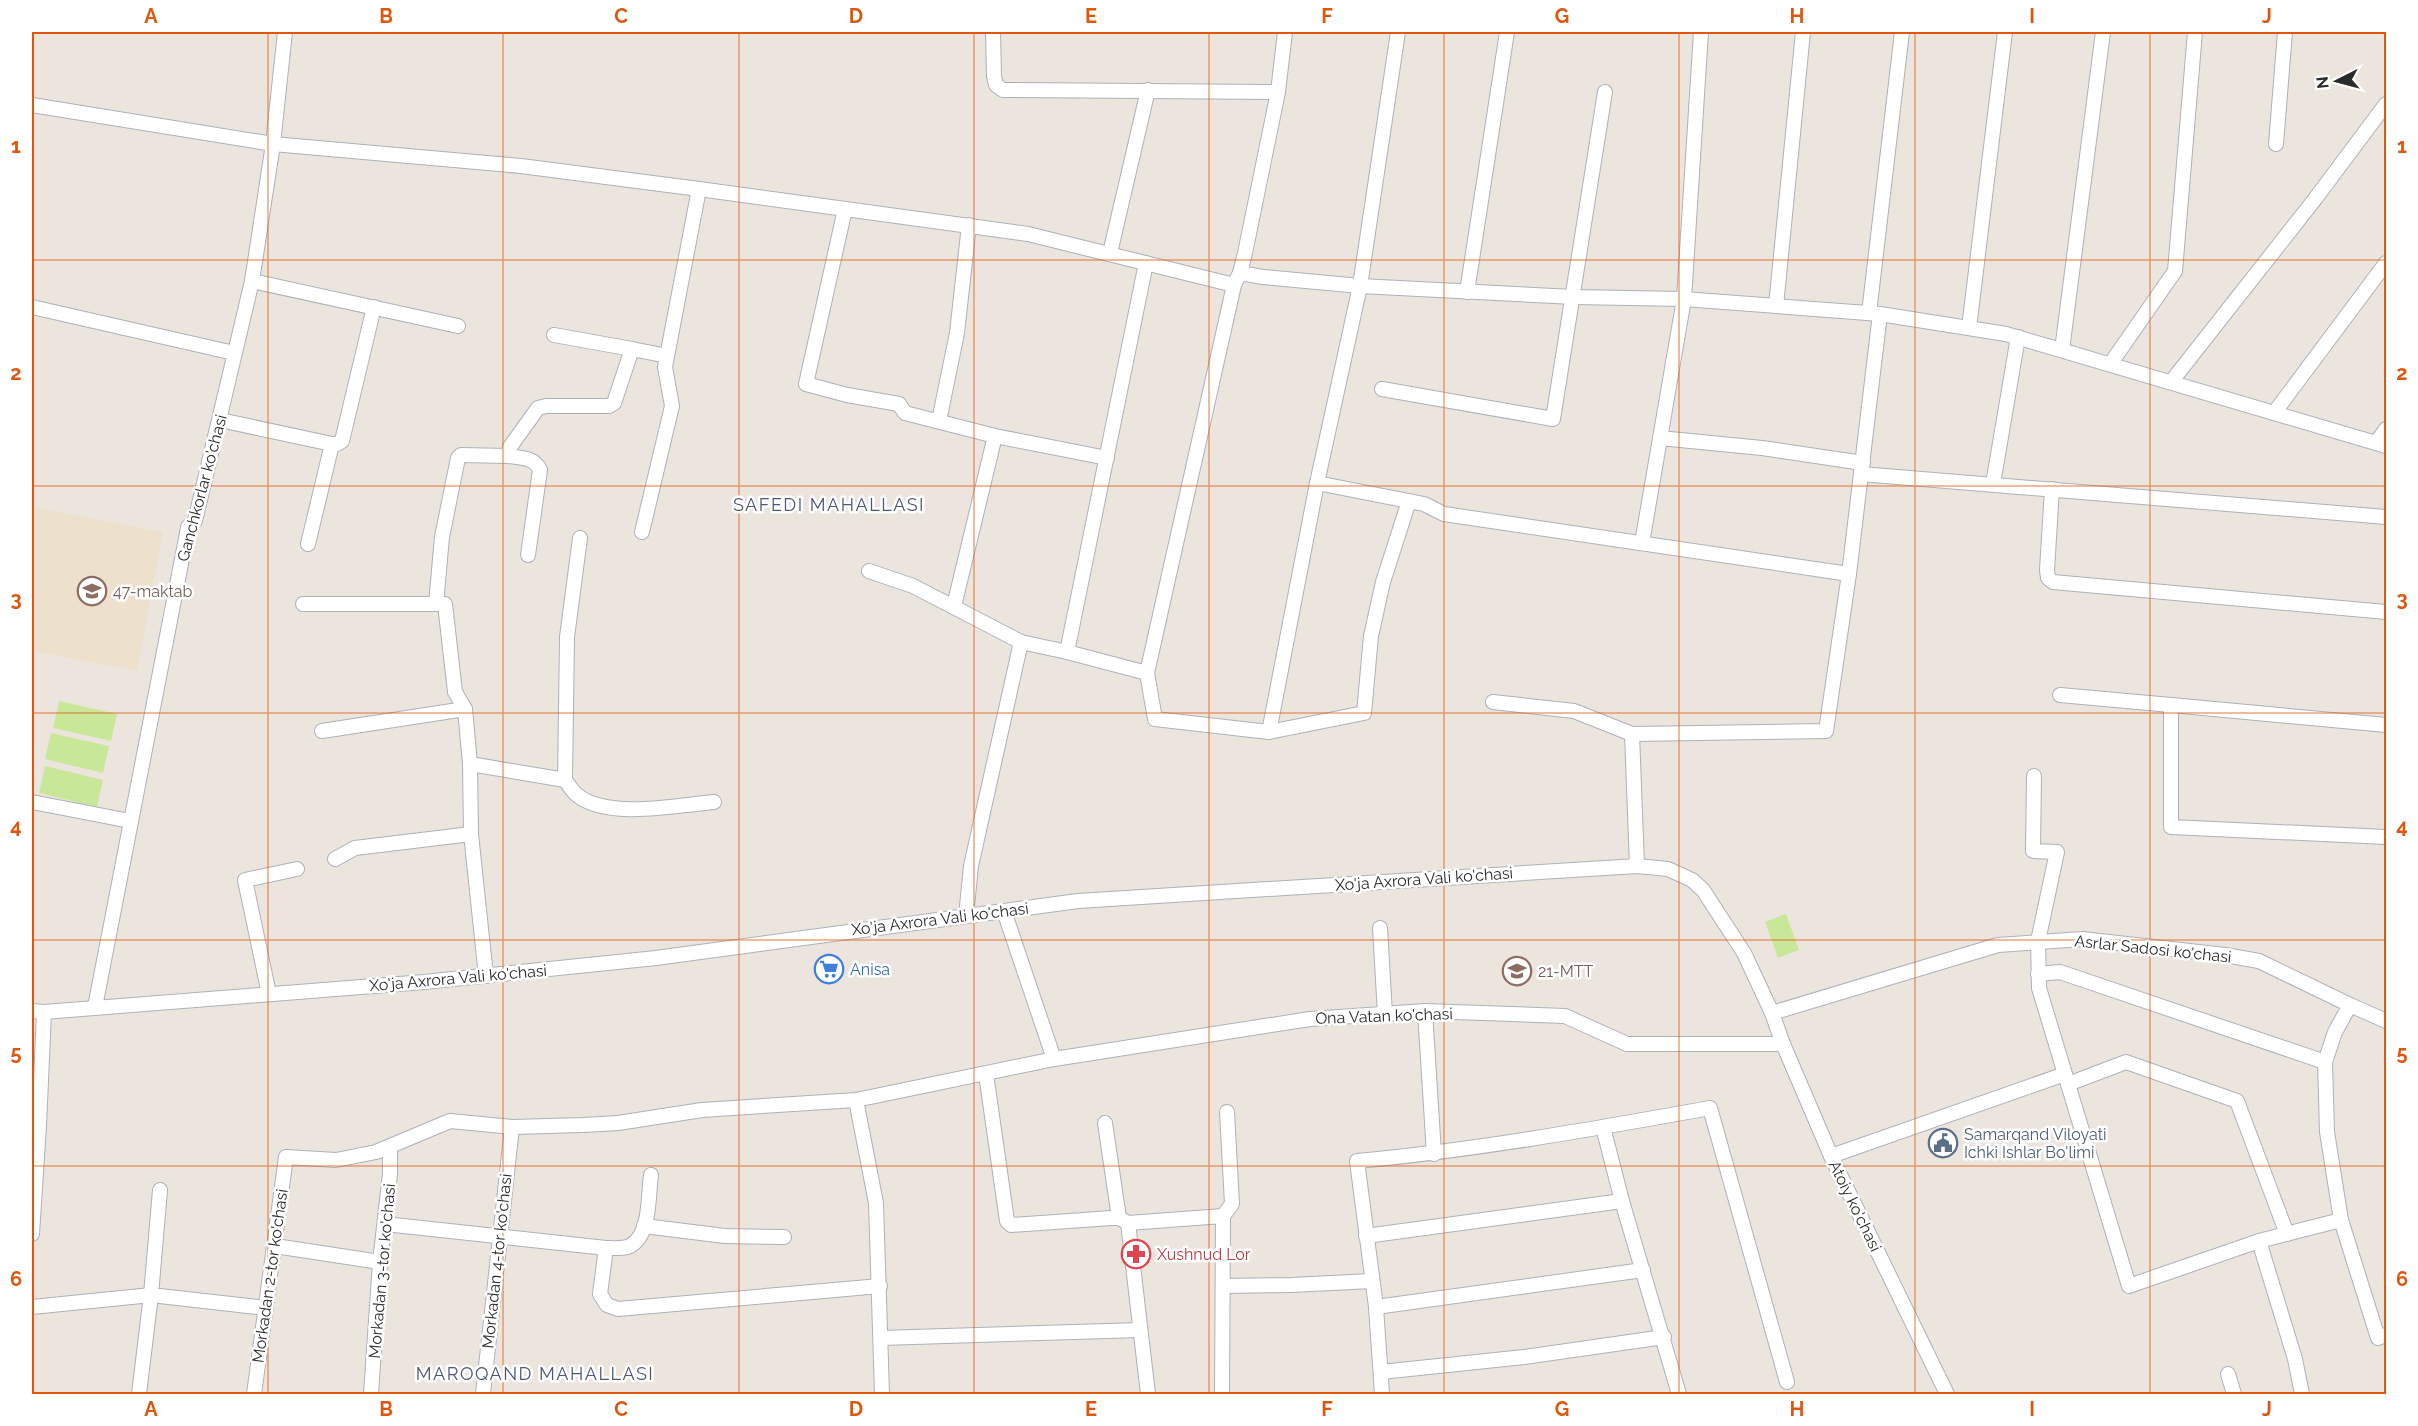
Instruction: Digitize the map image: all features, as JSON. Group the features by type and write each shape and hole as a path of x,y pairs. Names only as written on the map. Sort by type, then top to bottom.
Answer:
{"street":[{"name":"Ganchkorlar ko'chasi","path":"95,1007 188,527 195,521 252,281 273,144 285,32"},
{"path":"993,32 994,76 996,85 1003,90 1278,92"},
{"path":"1285,32 1278,92 1147,673 1155,719 1269,732 1364,713 1371,636 1383,582 1409,501"},
{"path":"1269,732 1317,483 1360,286 1398,32"},
{"path":"1467,291 1507,32"},
{"path":"1642,543 1684,299 1701,32"},
{"path":"1776,306 1803,32"},
{"path":"1493,702 1574,711 1632,734 1826,731 1862,469 1902,32"},
{"path":"1969,328 2004,32"},
{"path":"2062,350 2103,32"},
{"path":"2111,363 2175,271 2195,32"},
{"path":"2276,144 2285,32"},
{"path":"1110,254 1148,90"},
{"path":"1382,389 1553,418 1605,92"},
{"path":"2171,382 2315,199 2386,104"},
{"path":"32,105 273,144 521,166 969,225 1028,234 1146,263 1237,279 1263,277 1360,286 1574,297 1684,299 1875,313 2018,337 2381,445 2386,429"},
{"path":"642,532 672,406 665,367 699,189"},
{"path":"845,209 806,384 846,395 899,404 905,413 995,436 1107,458"},
{"path":"939,421 957,333 969,225"},
{"path":"1067,652 1146,263"},
{"path":"2274,414 2386,264"},
{"path":"252,281 458,326"},
{"path":"32,307 234,353"},
{"path":"220,420 332,444 342,441 374,308"},
{"path":"554,335 668,356"},
{"path":"1993,484 2018,337"},
{"path":"508,456 510,447 538,408 609,406 614,403 632,349"},
{"path":"954,606 995,436"},
{"path":"1660,438 1762,448 1862,469 1993,484 2386,517"},
{"path":"308,544 332,444"},
{"path":"436,604 442,537 459,458 465,454 508,456 531,460 538,464 540,470 528,555"},
{"path":"1317,483 1424,504 1444,514 1849,574"},
{"path":"2052,489 2047,570 2048,578 2054,582 2386,612"},
{"path":"565,780 567,637 580,538"},
{"path":"870,570 913,586 1021,642 1147,673"},
{"path":"303,604 445,604 455,692 465,709 470,764 471,834 486,976"},
{"path":"966,916 970,866 1021,642"},
{"path":"2060,695 2386,725"},
{"path":"2171,705 2171,827 2386,837"},
{"path":"322,731 465,709"},
{"path":"1632,734 1637,866"},
{"path":"470,764 565,780 578,795 605,807 631,810 714,802"},
{"path":"2034,776 2033,851 2057,852 2038,941 2039,988 2129,1286 2259,1241 2341,1220"},
{"path":"32,802 130,821"},
{"path":"335,859 355,848 471,834"},
{"name":"Xo'ja Axrora Vali ko'chasi","path":"38,1011 486,976 656,958 1115,898 1637,866 1668,869 1692,880 1703,890 1744,953 1773,1013"},
{"path":"269,994 245,880 297,869"},
{"path":"1004,911 1054,1059"},
{"path":"1380,928 1385,1014"},
{"name":"Asrlar Sadosi ko'chasi","path":"1773,1013 1998,945 2082,939 2259,961 2386,1021"},
{"path":"2038,974 2060,972 2325,1062"},
{"path":"2349,1005 2335,1032 2325,1062 2327,1132 2341,1220 2378,1338 2386,1335"},
{"path":"32,1227 38,1011"},
{"path":"1425,1011 1434,1154"},
{"name":"Ona Vatan ko'chasi","path":"286,1156 336,1160 376,1152 450,1121 512,1127 618,1124 702,1110 856,1100 1054,1059 1310,1019 1425,1011 1565,1016 1627,1044 1783,1044"},
{"name":"Atoiy ko'chasi","path":"1773,1013 1783,1044 1831,1156 1947,1395"},
{"path":"1831,1156 2126,1062 2237,1101 2287,1234"},
{"path":"986,1074 1007,1221 1011,1225 1223,1216"},
{"path":"856,1100 876,1203 882,1395"},
{"path":"1382,1395 1376,1308 1358,1161 1434,1154 1710,1108 1787,1382"},
{"path":"1222,1395 1223,1216 1232,1204 1227,1112"},
{"path":"1106,1123 1140,1330 1148,1395"},
{"name":"Morkadan 4-tor ko'chasi","path":"483,1395 512,1127"},
{"path":"1603,1127 1622,1201 1664,1337 1679,1395"},
{"name":"Morkadan 3-tor ko'chasi","path":"370,1395 380,1262 390,1174 390,1147"},
{"name":"Morkadan 2-tor ko'chasi","path":"254,1395 286,1156"},
{"path":"385,1224 606,1248 628,1247 639,1239 644,1226 651,1175"},
{"path":"139,1395 160,1190"},
{"path":"1366,1236 1622,1201"},
{"path":"644,1226 725,1236 784,1237"},
{"path":"2259,1241 2295,1359 2302,1395"},
{"path":"275,1246 380,1262"},
{"path":"606,1248 600,1294 608,1305 618,1309 880,1286"},
{"path":"1376,1308 1643,1270"},
{"path":"1223,1286 1372,1281"},
{"path":"32,1307 151,1295 266,1308"},
{"path":"881,1338 1140,1330"},
{"path":"1381,1372 1524,1357 1664,1337"},
{"path":"2228,1374 2234,1395"}],"shaded area":[{"name":"47-maktab","path":"32,507 163,532 137,671 32,651"}],"green space":[{"path":"59,701 117,714 111,741 53,728"},
{"path":"51,733 109,746 103,773 45,759"},
{"path":"45,766 103,780 97,807 39,793"},
{"path":"1786,914 1799,950 1778,958 1765,922"}],"place":[{"name":"47-maktab","path":"92,591"},
{"name":"Anisa","path":"829,969"},
{"name":"21-MTT","path":"1517,971"},
{"name":"Samarqand Viloyati Ichki Ishlar Bo'limi","path":"1943,1143"},
{"name":"Xushnud Lor","path":"1136,1254"}],"district":[{"name":"SAFEDI MAHALLASI","path":"829,504"},
{"name":"MAROQAND MAHALLASI","path":"535,1373"}]}
